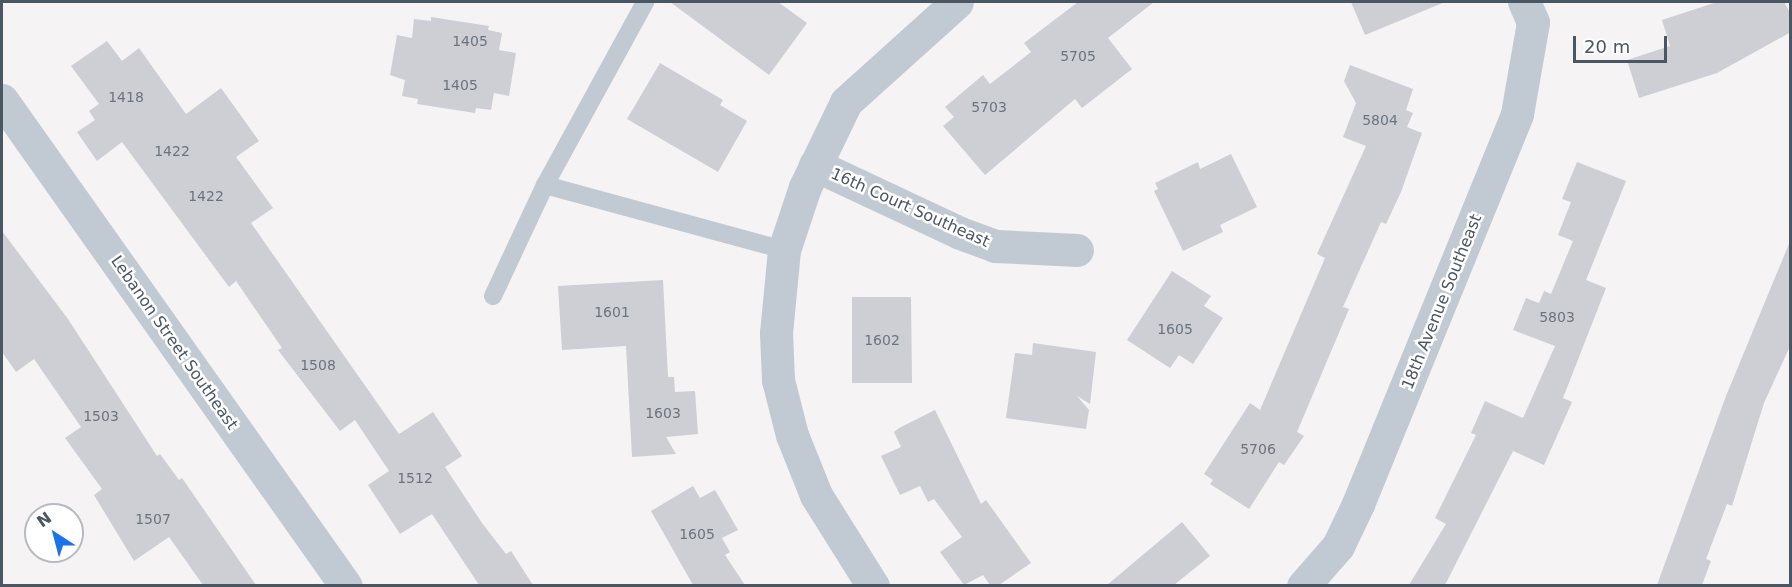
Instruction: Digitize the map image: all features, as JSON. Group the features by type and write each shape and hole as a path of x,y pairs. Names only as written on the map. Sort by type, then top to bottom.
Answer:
{"street":[{"path":"873,585 816,495 792,435 778,380 777,356 784,250 815,165 846,102 957,2"},
{"name":"18th Avenue Southeast","path":"1303,585 1338,546 1358,504 1517,114 1533,22 1524,2"},
{"name":"Lebanon Street Southeast","path":"2,100 346,585"},
{"name":"16th Court Southeast","path":"815,165 960,233 995,246 1077,250"}],"lane":[{"path":"493,297 545,185 645,2"},
{"path":"545,185 784,250"}],"building":[{"path":"670,2 778,2 807,23 769,75"},
{"path":"1078,2 1154,2 1108,38 1132,69 1082,108 1075,99 985,175 943,126 954,117 945,107 983,75 990,84 1031,52 1024,43"},
{"path":"1351,2 1445,2 1365,35"},
{"path":"1717,2 1784,2 1791,14 1791,32 1717,73 1639,98 1627,60 1670,46 1662,20"},
{"path":"431,17 489,26 488,30 502,33 499,50 516,53 509,96 494,93 491,110 476,108 475,113 417,104 418,99 402,96 405,80 390,75 397,35 412,38 414,19 431,21"},
{"path":"107,41 122,61 139,48 186,114 221,88 259,141 236,157 273,208 251,223 399,434 433,412 462,456 445,467 482,523 506,554 511,551 533,585 479,585 432,514 400,534 368,485 389,471 355,420 340,431 278,350 282,348 236,281 229,287 122,142 97,161 77,132 95,120 89,111 99,104 71,66"},
{"path":"660,63 723,100 720,105 747,121 718,172 627,119"},
{"path":"1350,65 1413,89 1406,110 1413,113 1407,127 1422,133 1401,192 1386,224 1381,222 1343,307 1349,309 1297,432 1304,436 1284,465 1279,462 1249,509 1210,484 1213,480 1204,474 1250,403 1260,410 1325,258 1317,254 1366,146 1343,137 1356,103 1344,81"},
{"path":"1231,154 1257,207 1220,225 1223,232 1183,251 1154,191 1158,189 1155,183 1198,162 1200,169"},
{"path":"1577,162 1626,181 1586,280 1606,288 1563,398 1572,402 1544,465 1513,451 1445,585 1409,585 1446,524 1435,518 1476,435 1471,433 1485,401 1523,418 1555,346 1513,330 1526,298 1539,303 1544,291 1551,294 1573,241 1558,235 1571,202 1562,199"},
{"path":"2,231 68,319 157,456 160,454 179,480 182,478 256,585 203,585 169,537 134,561 94,495 102,489 65,438 81,427 34,359 16,372 2,352"},
{"path":"1791,239 1791,344 1764,403 1732,506 1727,504 1706,559 1711,561 1702,585 1657,585 1726,396"},
{"path":"1172,271 1211,296 1204,306 1223,318 1193,364 1179,355 1170,368 1127,340"},
{"path":"663,280 668,377 674,377 675,392 695,391 698,434 666,437 676,454 632,457 626,346 562,350 558,286"},
{"path":"852,297 911,297 912,383 852,383"},
{"path":"1033,343 1096,352 1090,404 1077,396 1089,410 1086,429 1006,418 1015,353 1032,355"},
{"path":"935,410 981,504 986,500 1031,563 999,585 990,585 983,575 964,585 940,552 962,537 934,499 928,502 920,486 900,495 881,456 901,447 894,432"},
{"path":"693,486 700,498 715,490 738,530 722,538 730,552 725,555 745,585 693,585 651,511"},
{"path":"1182,522 1210,556 1174,585 1107,585"}]}
